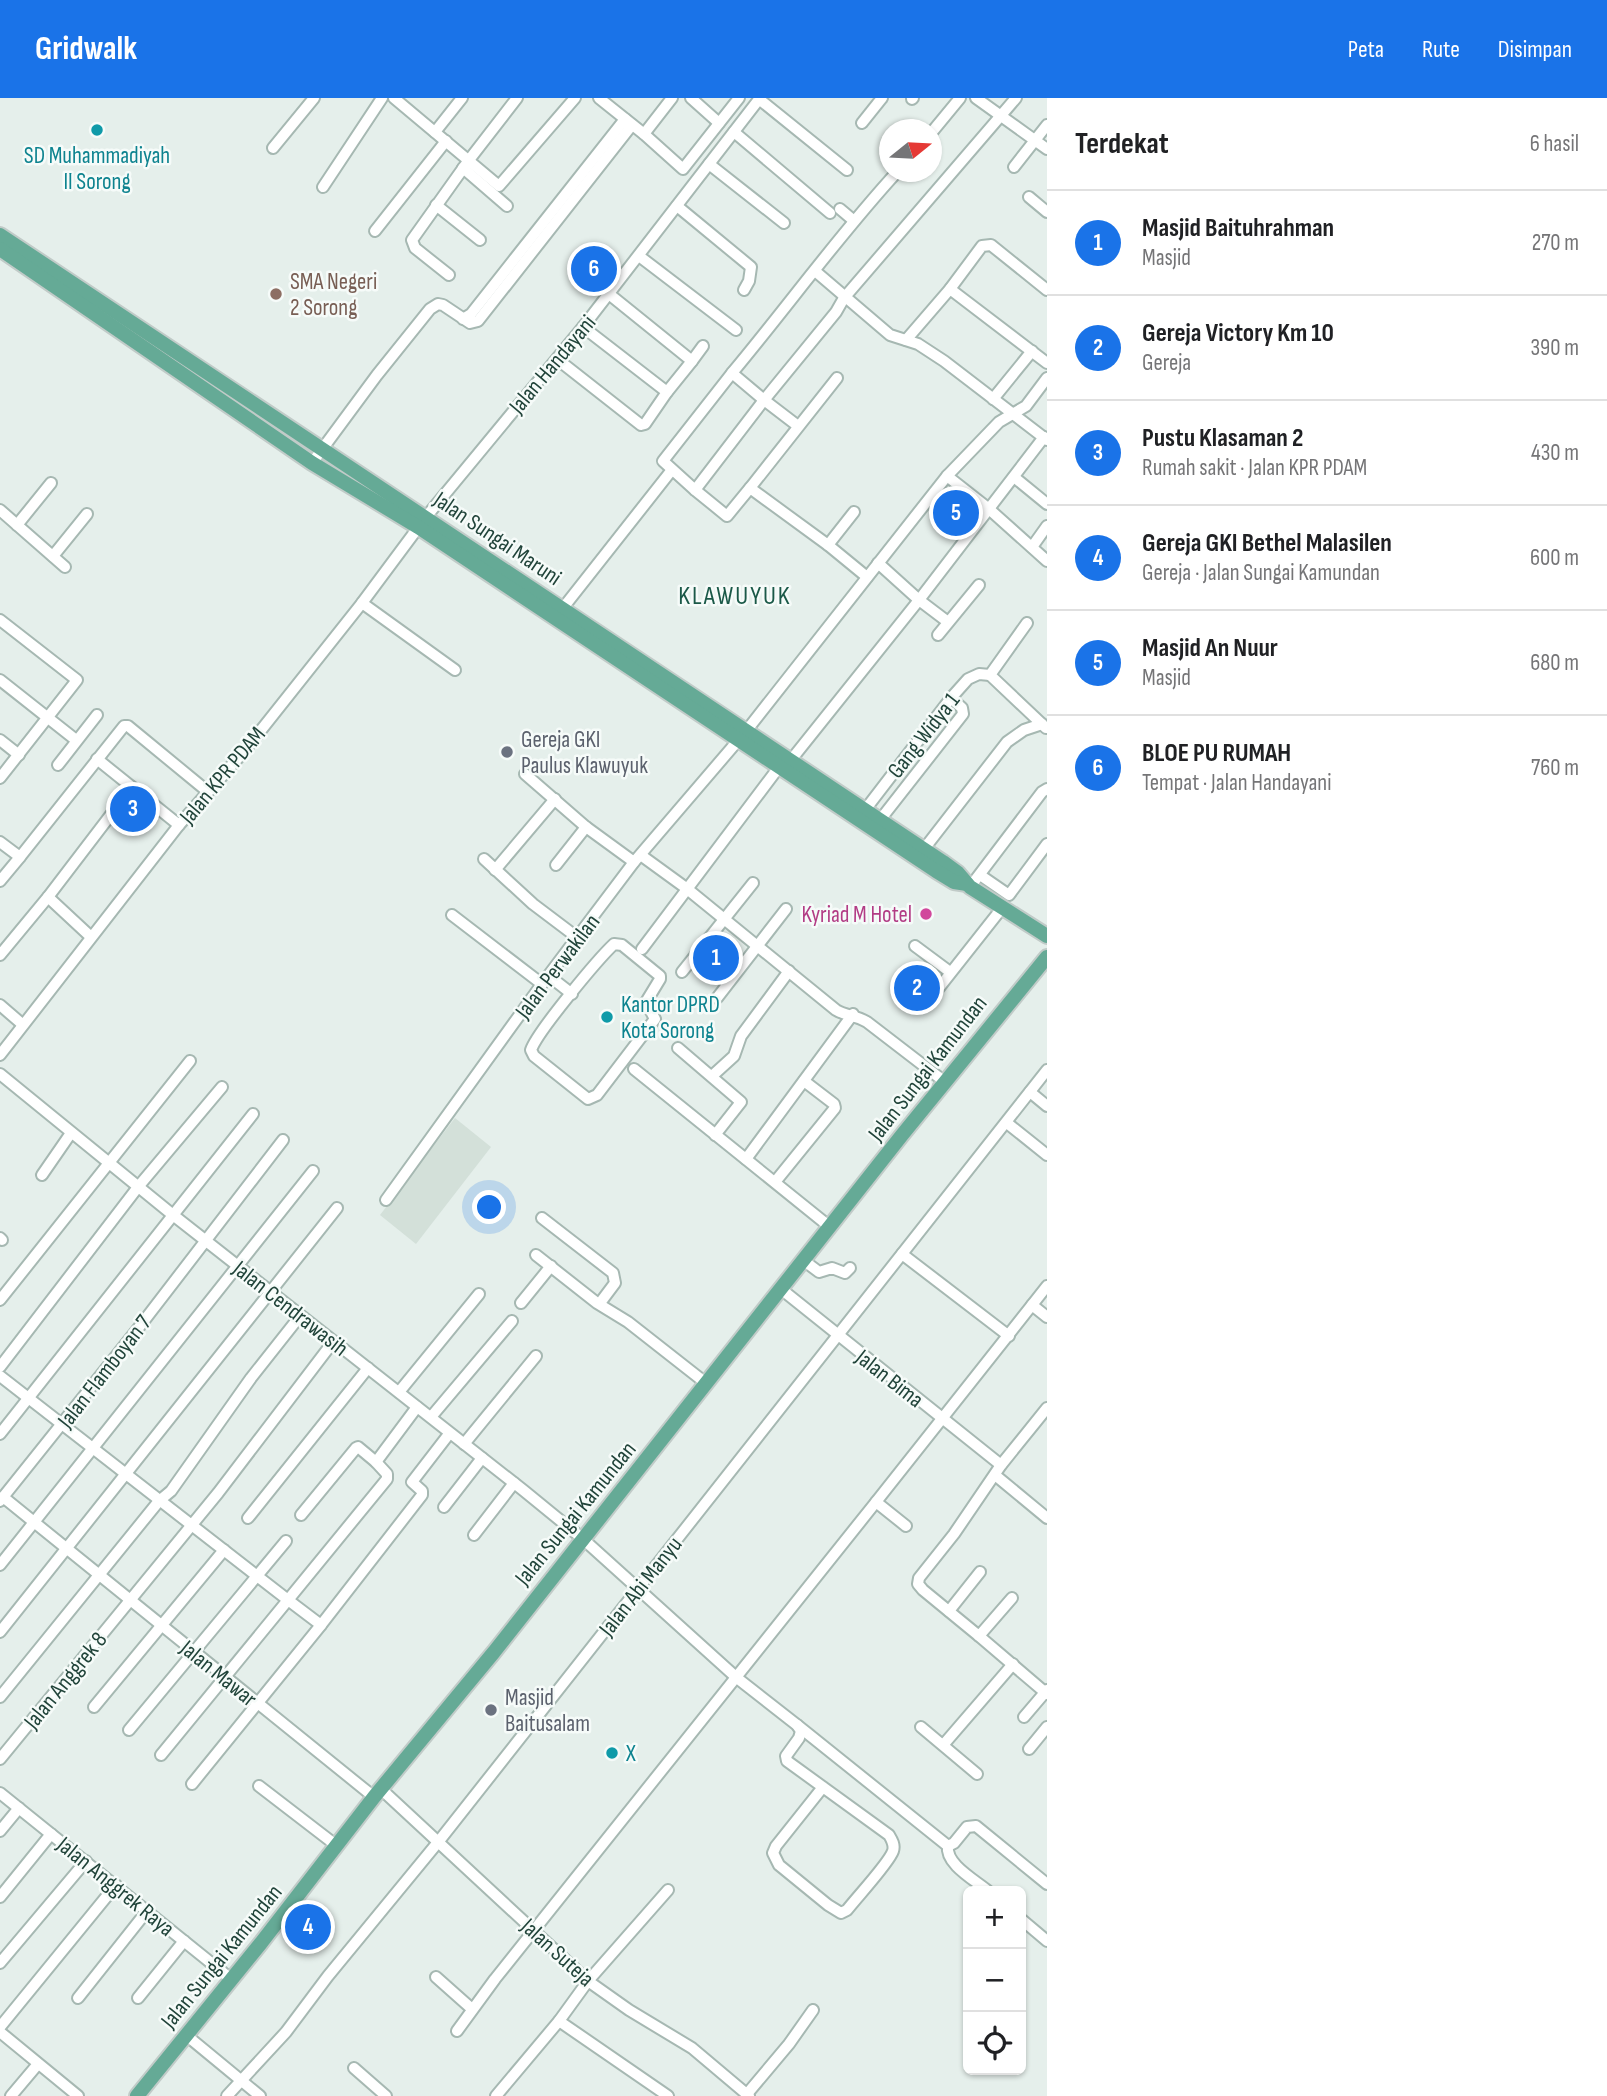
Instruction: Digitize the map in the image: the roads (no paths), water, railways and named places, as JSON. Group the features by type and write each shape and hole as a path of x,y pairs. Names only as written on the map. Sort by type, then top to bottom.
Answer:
{"main road":[{"name":"Jalan Sungai Maruni","path":"0,235 317,457"},
{"name":"Jalan Sungai Maruni","path":"0,249 317,457 563,608 742,735"},
{"name":"Jalan Sungai Maruni","path":"422,522 785,763 936,871 954,882 969,886"},
{"name":"Jalan Sungai Maruni","path":"785,763 865,810 958,873 969,886 1047,936"},
{"name":"Jalan Sungai Kamundan","path":"137,2096 1047,957"}],"street":[{"path":"273,148 314,98"},
{"path":"323,187 382,98"},
{"path":"435,132 462,98"},
{"path":"449,275 418,251 412,243 413,237 517,98"},
{"path":"466,164 499,186 575,98"},
{"path":"644,134 672,98"},
{"path":"691,98 719,123"},
{"path":"605,100 683,169 739,98"},
{"path":"862,123 882,98"},
{"path":"942,120 960,98"},
{"path":"976,98 1047,149"},
{"path":"695,490 836,312 844,298 1016,98"},
{"path":"760,99 847,170"},
{"name":"Jalan Handayani","path":"422,522 609,295 760,99"},
{"path":"402,101 446,141 507,205"},
{"path":"317,457 377,374 430,309 443,304 463,319 471,314 629,122"},
{"path":"1014,167 1047,125"},
{"path":"734,132 835,211 853,220"},
{"path":"375,231 446,141"},
{"path":"709,164 783,223"},
{"path":"837,378 727,516 664,464 663,459 816,271 853,220 888,182"},
{"path":"1028,197 1047,212"},
{"path":"436,205 480,240"},
{"path":"677,206 751,267 749,281 744,290"},
{"path":"906,340 950,289 976,252 985,245 991,245 1047,290"},
{"path":"639,256 736,330"},
{"path":"642,949 785,763 919,600 1045,438 944,361 918,344 890,335 844,298 816,271"},
{"path":"950,289 1047,363"},
{"path":"609,295 692,361"},
{"path":"583,327 667,392"},
{"path":"557,359 641,425 645,424 703,346"},
{"path":"993,399 1032,351"},
{"path":"732,373 798,426"},
{"name":"Jalan Perwakilan","path":"386,1199 545,980 638,859 742,735 947,476 999,422 1026,406 1047,378"},
{"path":"563,608 671,471"},
{"path":"947,476 1047,561"},
{"path":"1014,477 1047,504"},
{"path":"17,525 51,483"},
{"path":"750,488 828,545 867,578"},
{"path":"0,510 65,566"},
{"path":"828,545 854,512"},
{"path":"53,556 87,513"},
{"name":"Jalan KPR PDAM","path":"0,1055 179,825 246,749 362,603 422,522"},
{"path":"1032,547 1047,526"},
{"path":"878,563 948,622"},
{"path":"938,635 979,585"},
{"path":"362,603 455,670"},
{"path":"0,620 77,680 0,778"},
{"path":"1027,623 990,675 1043,724"},
{"name":"Gang Widya 1","path":"865,810 968,679 979,674 990,675"},
{"path":"0,680 76,740"},
{"path":"880,820 963,714 962,708 951,698"},
{"path":"1043,724 1047,712"},
{"path":"58,765 97,715"},
{"path":"924,849 1007,742 1024,730 1043,724"},
{"path":"0,881 125,726 207,791"},
{"path":"921,736 936,747"},
{"path":"0,740 19,755"},
{"path":"97,759 179,825"},
{"path":"525,774 586,827 687,888 836,1010 853,1014 945,1082"},
{"path":"0,955 132,787"},
{"path":"969,886 1047,789"},
{"path":"495,870 555,799"},
{"path":"556,866 586,827"},
{"path":"0,842 20,857"},
{"path":"980,874 1009,895 1047,844"},
{"path":"484,859 533,904 578,938"},
{"path":"682,972 753,883"},
{"path":"48,897 91,937"},
{"path":"927,1003 1002,908"},
{"path":"717,998 786,909"},
{"path":"452,915 545,980 572,994"},
{"path":"617,943 661,978 646,1000 654,1020 597,1095 590,1099 581,1096 534,1056 531,1050 572,994 617,943"},
{"path":"915,946 950,972"},
{"path":"712,1076 734,1056 741,1036 789,971"},
{"path":"0,1005 22,1024"},
{"path":"746,1159 853,1014"},
{"path":"678,1048 742,1103 715,1135"},
{"path":"0,1300 190,1061"},
{"path":"634,1069 830,1227"},
{"name":"Jalan Abi Manyu","path":"227,2096 286,2032 328,1976 439,1841 1047,1070"},
{"name":"Jalan Cendrawasih","path":"0,1074 173,1215 583,1539 737,1678 948,1846 948,1857 982,1886"},
{"path":"775,1182 835,1108 834,1104 804,1081"},
{"path":"0,1367 138,1187 222,1087"},
{"path":"1030,1092 1047,1106"},
{"path":"0,1434 253,1114"},
{"path":"1007,1123 1047,1155"},
{"path":"42,1175 71,1133"},
{"name":"Jalan Flamboyan 7","path":"2,1499 283,1140"},
{"path":"0,1565 313,1171"},
{"path":"0,1632 337,1208"},
{"path":"541,1218 613,1273 615,1283 600,1303"},
{"path":"902,1254 1009,1336"},
{"path":"536,1255 707,1384"},
{"path":"803,1260 819,1272 830,1268 845,1273 850,1268"},
{"path":"521,1303 551,1266"},
{"path":"457,2031 1047,1286"},
{"name":"Jalan Bima","path":"781,1289 837,1337 942,1419 1047,1518"},
{"path":"399,1392 479,1294"},
{"path":"1032,1305 1047,1317"},
{"path":"0,1697 98,1574 177,1483 251,1378 300,1316"},
{"path":"431,1417 512,1321"},
{"name":"Jalan Anggrek 8","path":"0,1759 193,1524 333,1342"},
{"path":"464,1444 536,1356"},
{"path":"248,1518 368,1368"},
{"path":"0,1376 321,1625"},
{"path":"376,1462 417,1407"},
{"path":"1024,1717 1046,1692 918,1584 919,1578 954,1534 998,1470 1047,1408"},
{"path":"192,1784 422,1495 412,1482 449,1434"},
{"path":"161,1755 387,1479 387,1475 376,1462 356,1447 301,1515"},
{"path":"444,1507 482,1458"},
{"path":"474,1535 514,1483"},
{"name":"Jalan Mawar","path":"2,1499 35,1522 258,1704 378,1793"},
{"path":"876,1502 906,1526"},
{"path":"129,1730 286,1541"},
{"path":"94,1707 224,1550"},
{"path":"949,1611 980,1572"},
{"path":"979,1636 1012,1598"},
{"path":"944,1744 1013,1664"},
{"path":"797,1725 801,1731 786,1756 787,1761 824,1787 889,1835 894,1842 894,1851 847,1910 841,1913 779,1865 773,1853 824,1787"},
{"path":"921,1727 978,1774"},
{"path":"1028,1749 1047,1727"},
{"path":"259,1786 337,1846"},
{"name":"Jalan Anggrek Raya","path":"0,1793 231,1979"},
{"name":"Jalan Suteja","path":"378,1793 439,1841 588,1981 629,2010 692,2048 748,2095"},
{"path":"0,1831 19,1808"},
{"path":"948,1846 954,1843 967,1827 976,1826 1047,1884"},
{"path":"0,1896 51,1834"},
{"path":"0,1963 86,1861"},
{"path":"78,2096 0,2030 116,1885"},
{"path":"496,2096 559,2021 588,1981 668,1890"},
{"path":"78,1998 148,1911"},
{"path":"1026,1923 1047,1941"},
{"path":"138,1998 184,1941"},
{"path":"436,1977 472,2009"},
{"path":"748,2095 813,2010"},
{"path":"559,2021 668,2096"},
{"path":"186,2035 261,2096"},
{"path":"11,2096 38,2064"},
{"path":"354,2068 386,2096"}],"place":[{"name":"SD Muhammadiyah II Sorong","path":"97,130"},
{"name":"BLOE PU RUMAH","path":"594,269"},
{"name":"SMA Negeri 2 Sorong","path":"276,294"},
{"name":"Masjid An Nuur","path":"956,513"},
{"name":"Gereja GKI Paulus Klawuyuk","path":"507,752"},
{"name":"Pustu Klasaman 2","path":"133,809"},
{"name":"Kyriad M Hotel","path":"926,914"},
{"name":"Masjid Baituhrahman","path":"716,958"},
{"name":"Gereja Victory Km 10","path":"917,988"},
{"name":"Kantor DPRD Kota Sorong","path":"607,1017"},
{"name":"Masjid Baitusalam","path":"491,1710"},
{"name":"X","path":"612,1753"},
{"name":"Gereja GKI Bethel Malasilen","path":"308,1927"}],"district":[{"name":"KLAWUYUK","path":"735,595"}]}
